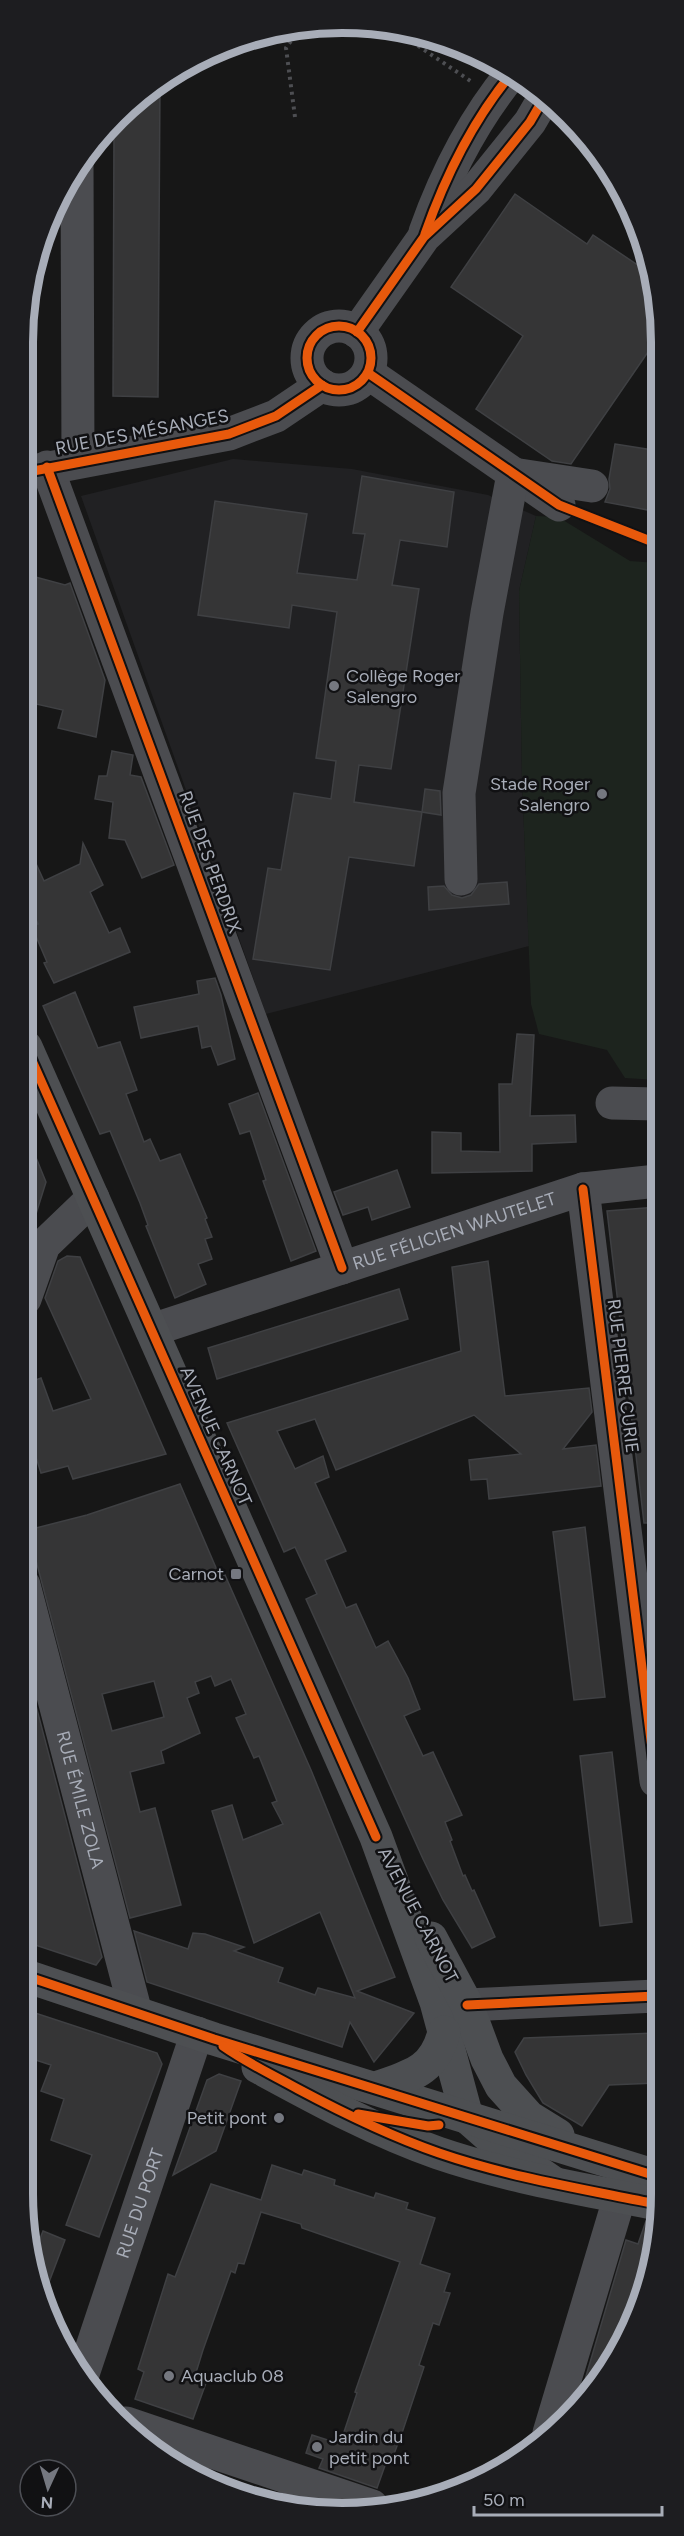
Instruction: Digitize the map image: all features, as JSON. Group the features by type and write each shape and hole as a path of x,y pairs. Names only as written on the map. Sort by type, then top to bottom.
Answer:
{"main road":[{"name":"AVENUE CARNOT","path":"33,1063 376,1837 436,2002 467,2117"},
{"name":"AVENUE CARNOT","path":"376,1837 467,2005 487,2059 501,2086 529,2117 584,2152"},
{"path":"33,1978 205,2036 651,2174"},
{"path":"376,2088 418,2074 440,2048 444,2032"},
{"path":"205,2036 240,2058 387,2134 460,2159 554,2183 651,2203"},
{"name":"AVENUE CARNOT","path":"467,2117 485,2084 487,2059"},
{"path":"340,2111 428,2126 467,2117"},
{"path":"467,2117 500,2146 554,2183"}],"street":[{"path":"424,237 441,188 502,85"},
{"path":"357,332 424,237 476,189 530,122 540,105"},
{"path":"51,467 75,185"},
{"path":"336,326 347,327 357,332 365,339 370,349 371,360 368,373 353,387 343,390 322,385 314,377 308,356 316,336 336,326"},
{"path":"368,373 558,505"},
{"name":"RUE DES MÉSANGES","path":"51,467 229,434 276,416 322,385"},
{"name":"RUE DES PERDRIX","path":"51,467 342,1268"},
{"path":"513,474 592,486"},
{"path":"461,879 459,793 487,613 513,474"},
{"path":"612,1103 651,1104"},
{"name":"RUE FÉLICIEN WAUTELET","path":"152,1330 583,1189 651,1182"},
{"name":"RUE PIERRE CURIE","path":"583,1189 651,1740"},
{"path":"33,1276 44,1245 93,1198"},
{"name":"RUE ÉMILE ZOLA","path":"33,1619 136,2013"},
{"path":"467,2005 651,1996"},
{"name":"RUE DU PORT","path":"86,2367 205,2036"},
{"path":"553,2419 620,2196"},
{"path":"140,2428 360,2502"}],"path":[{"path":"293,37 286,48 295,117"},
{"path":"422,44 502,85"}],"shaded area":[{"name":"Collège Roger Salengro","path":"233,459 352,469 488,495 536,516 519,591 522,781 529,946 266,1014 81,496"},
{"name":"Stade Roger Salengro","path":"536,516 558,517 630,561 651,562 651,1080 625,1078 607,1050 539,1034 531,1004 522,781 519,591"}],"building":[{"path":"160,93 158,397 113,396 114,134"},
{"path":"515,194 587,244 593,235 641,268 648,302 651,348 571,464 552,461 476,409 523,336 451,287"},
{"path":"615,444 651,450 651,511 605,502 610,489 609,479"},
{"path":"362,476 454,492 447,547 400,540 392,585 419,589 391,769 359,765 354,802 422,812 414,866 349,857 330,970 253,959 268,868 281,870 294,793 331,799 336,761 316,758 337,612 292,605 289,628 198,615 215,501 307,514 297,573 357,580 365,534 353,533"},
{"path":"33,576 65,585 70,583 105,680 96,737 58,728 63,710 33,703"},
{"path":"112,751 133,755 130,775 141,777 174,865 142,878 125,840 109,838 113,802 95,799 99,776 107,776"},
{"path":"425,789 440,791 441,815 422,812"},
{"path":"83,843 103,885 90,892 109,933 120,928 130,952 54,983 44,963 47,962 33,929 33,926 38,924 33,913 33,857 44,881 80,864"},
{"path":"507,882 509,904 429,910 428,887 444,886 452,895 462,898 471,895 479,884"},
{"path":"215,978 235,1059 218,1065 211,1046 202,1048 198,1026 141,1038 134,1007 199,994 197,981"},
{"path":"75,992 98,1048 120,1042 137,1090 126,1094 144,1142 150,1139 160,1161 180,1154 207,1218 205,1219 212,1237 205,1239 212,1259 198,1264 206,1284 175,1298 146,1226 148,1225 140,1203 110,1131 100,1134 43,1006"},
{"path":"517,1034 534,1035 530,1116 575,1115 576,1142 532,1144 532,1171 432,1173 432,1132 461,1133 461,1151 500,1152 499,1084 512,1084"},
{"path":"258,1093 316,1251 291,1261 263,1181 266,1180 250,1131 240,1134 229,1104"},
{"path":"33,1150 46,1182 33,1223"},
{"path":"397,1170 410,1207 372,1220 368,1207 343,1215 334,1192"},
{"path":"651,1207 651,1523 644,1523 607,1211"},
{"path":"67,1256 80,1257 166,1454 73,1479 68,1466 41,1473 33,1451 33,1381 41,1378 53,1411 91,1399 45,1298 58,1261"},
{"path":"488,1261 505,1396 589,1388 592,1412 563,1449 596,1445 601,1486 489,1499 487,1479 471,1480 469,1460 521,1454 474,1415 336,1470 315,1419 277,1431 295,1469 323,1456 329,1477 315,1483 346,1551 325,1560 346,1608 356,1604 376,1648 388,1641 408,1678 420,1709 404,1716 423,1756 433,1752 462,1815 445,1822 452,1840 450,1841 463,1876 465,1875 472,1891 474,1890 495,1937 472,1948 443,1900 423,1859 306,1599 317,1594 295,1547 284,1552 227,1423 461,1351 452,1267"},
{"path":"399,1289 408,1319 217,1379 208,1348"},
{"path":"180,1484 220,1577 225,1575 311,1770 395,1977 357,1991 414,2013 374,2062 350,2022 342,2047 147,1982 134,1931 188,1949 193,1933 205,1934 244,1947 234,1951 283,1968 278,1982 315,1995 318,1988 355,1998 320,1912 254,1943 212,1811 232,1805 243,1840 283,1824 272,1803 277,1801 259,1756 254,1758 236,1718 246,1714 231,1679 215,1686 211,1676 195,1682 199,1693 187,1698 200,1733 161,1751 164,1763 130,1772 140,1812 155,1808 181,1905 130,1918 33,1549 33,1529 87,1515","holes":["154,1681 164,1717 112,1731 102,1694"]},
{"path":"585,1527 605,1697 574,1700 553,1532"},
{"path":"33,1694 102,1957 96,1965 33,1944"},
{"path":"612,1752 632,1922 600,1926 580,1756"},
{"path":"33,2012 157,2053 162,2064 99,2237 66,2225 92,2155 51,2140 64,2099 41,2091 51,2065 33,2059"},
{"path":"651,2033 651,2083 609,2085 582,2126 543,2103 515,2052 524,2038"},
{"path":"219,2074 241,2081 216,2151 173,2175 207,2080"},
{"path":"272,2165 302,2175 304,2170 335,2180 334,2185 374,2198 376,2193 408,2203 406,2209 435,2218 420,2264 450,2274 444,2292 450,2293 439,2325 433,2323 419,2365 424,2367 403,2430 391,2462 387,2460 377,2488 319,2468 323,2459 306,2453 312,2435 340,2444 357,2393 355,2392 400,2262 302,2228 301,2224 261,2212 244,2264 238,2263 235,2273 231,2271 203,2350 194,2379 206,2383 193,2419 135,2399 144,2372 138,2369 168,2274 175,2277 211,2184 261,2200"},
{"path":"646,2221 649,2221 645,2254 635,2293 610,2348 583,2387 626,2240 638,2244"},
{"path":"43,2231 65,2240 47,2287 39,2254 38,2245"}],"cycle path":[{"path":"425,234 461,150 506,80"},
{"path":"357,332 424,237 476,189 530,122 540,105"},
{"path":"339,326 357,332 365,340 371,358 365,376 357,384 339,390 321,384 313,376 307,358 313,340 321,332 339,326"},
{"path":"368,373 559,505 651,541"},
{"path":"33,471 229,434 276,416 322,385"},
{"path":"47,467 342,1268"},
{"path":"33,1063 376,1837"},
{"path":"583,1189 651,1740"},
{"path":"33,1978 214,2039 651,2174"},
{"path":"467,2005 651,1996"},
{"path":"223,2046 332,2107 421,2146 519,2176 651,2203"},
{"path":"358,2114 428,2126 439,2125"}],"place":[{"name":"Collège Roger Salengro","path":"334,686"},
{"name":"Stade Roger Salengro","path":"602,794"},
{"name":"Carnot","path":"236,1574"},
{"name":"Petit pont","path":"279,2118"},
{"name":"Aquaclub 08","path":"169,2376"},
{"name":"Jardin du petit pont","path":"317,2447"}]}
